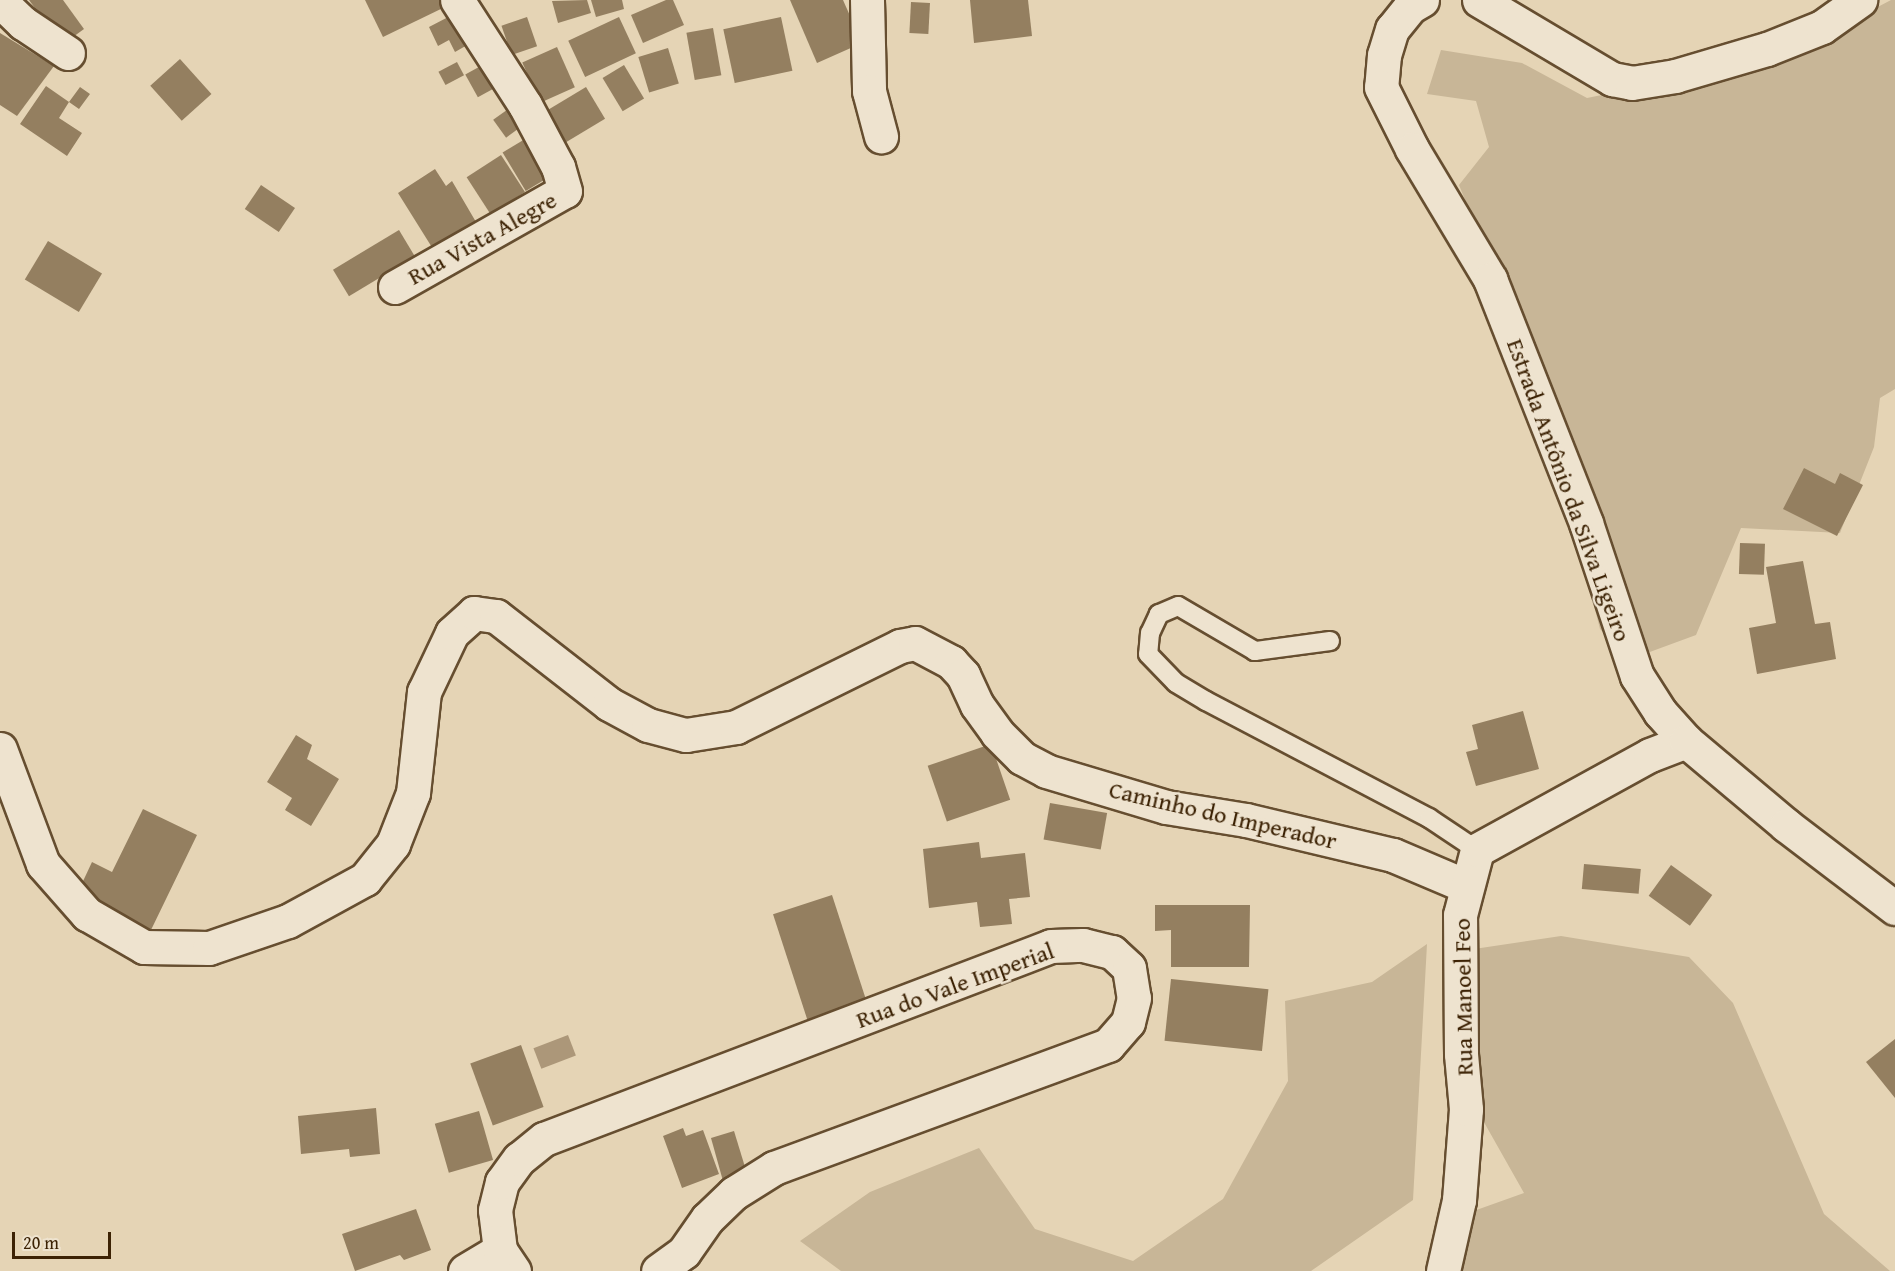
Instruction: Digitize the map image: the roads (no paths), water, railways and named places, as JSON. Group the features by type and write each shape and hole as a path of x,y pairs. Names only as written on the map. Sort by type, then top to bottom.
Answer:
{"street":[{"name":"Rua Vista Alegre","path":"395,287 565,191 558,167 525,105 457,0"},
{"path":"867,0 869,91 881,136"},
{"name":"Estrada Antônio da Silva Ligeiro","path":"1422,0 1410,7 1392,29 1384,55 1381,87 1412,149 1490,279 1586,523 1636,676 1660,712 1686,741 1786,825 1895,908"},
{"path":"1479,0 1612,79 1632,83 1675,76 1767,49 1822,27 1860,0"},
{"path":"0,1 23,23 68,54"},
{"name":"Caminho do Imperador","path":"0,749 43,864 87,914 144,947 209,948 288,921 365,879 393,844 413,793 424,692 452,633 474,613 496,616 609,704 648,725 686,735 736,727 900,646 915,643 951,663 963,675 997,733 1022,758 1046,771 1166,807 1246,820 1393,855 1466,886"},
{"path":"1477,850 1650,755 1686,741"},
{"name":"Rua Manoel Feo","path":"1443,1271 1459,1200 1466,1109 1458,954 1466,886 1477,850"},
{"name":"Rua do Vale Imperial","path":"465,1271 507,1261 495,1210 502,1182 519,1159 544,1138 1051,946 1083,945 1112,952 1129,969 1134,998 1128,1022 1108,1045 774,1168 734,1193 707,1219 684,1252 658,1271"}],"lane":[{"path":"1330,641 1255,651 1178,606 1159,614 1150,633 1148,654 1176,682 1206,701 1429,818 1477,850"}]}
